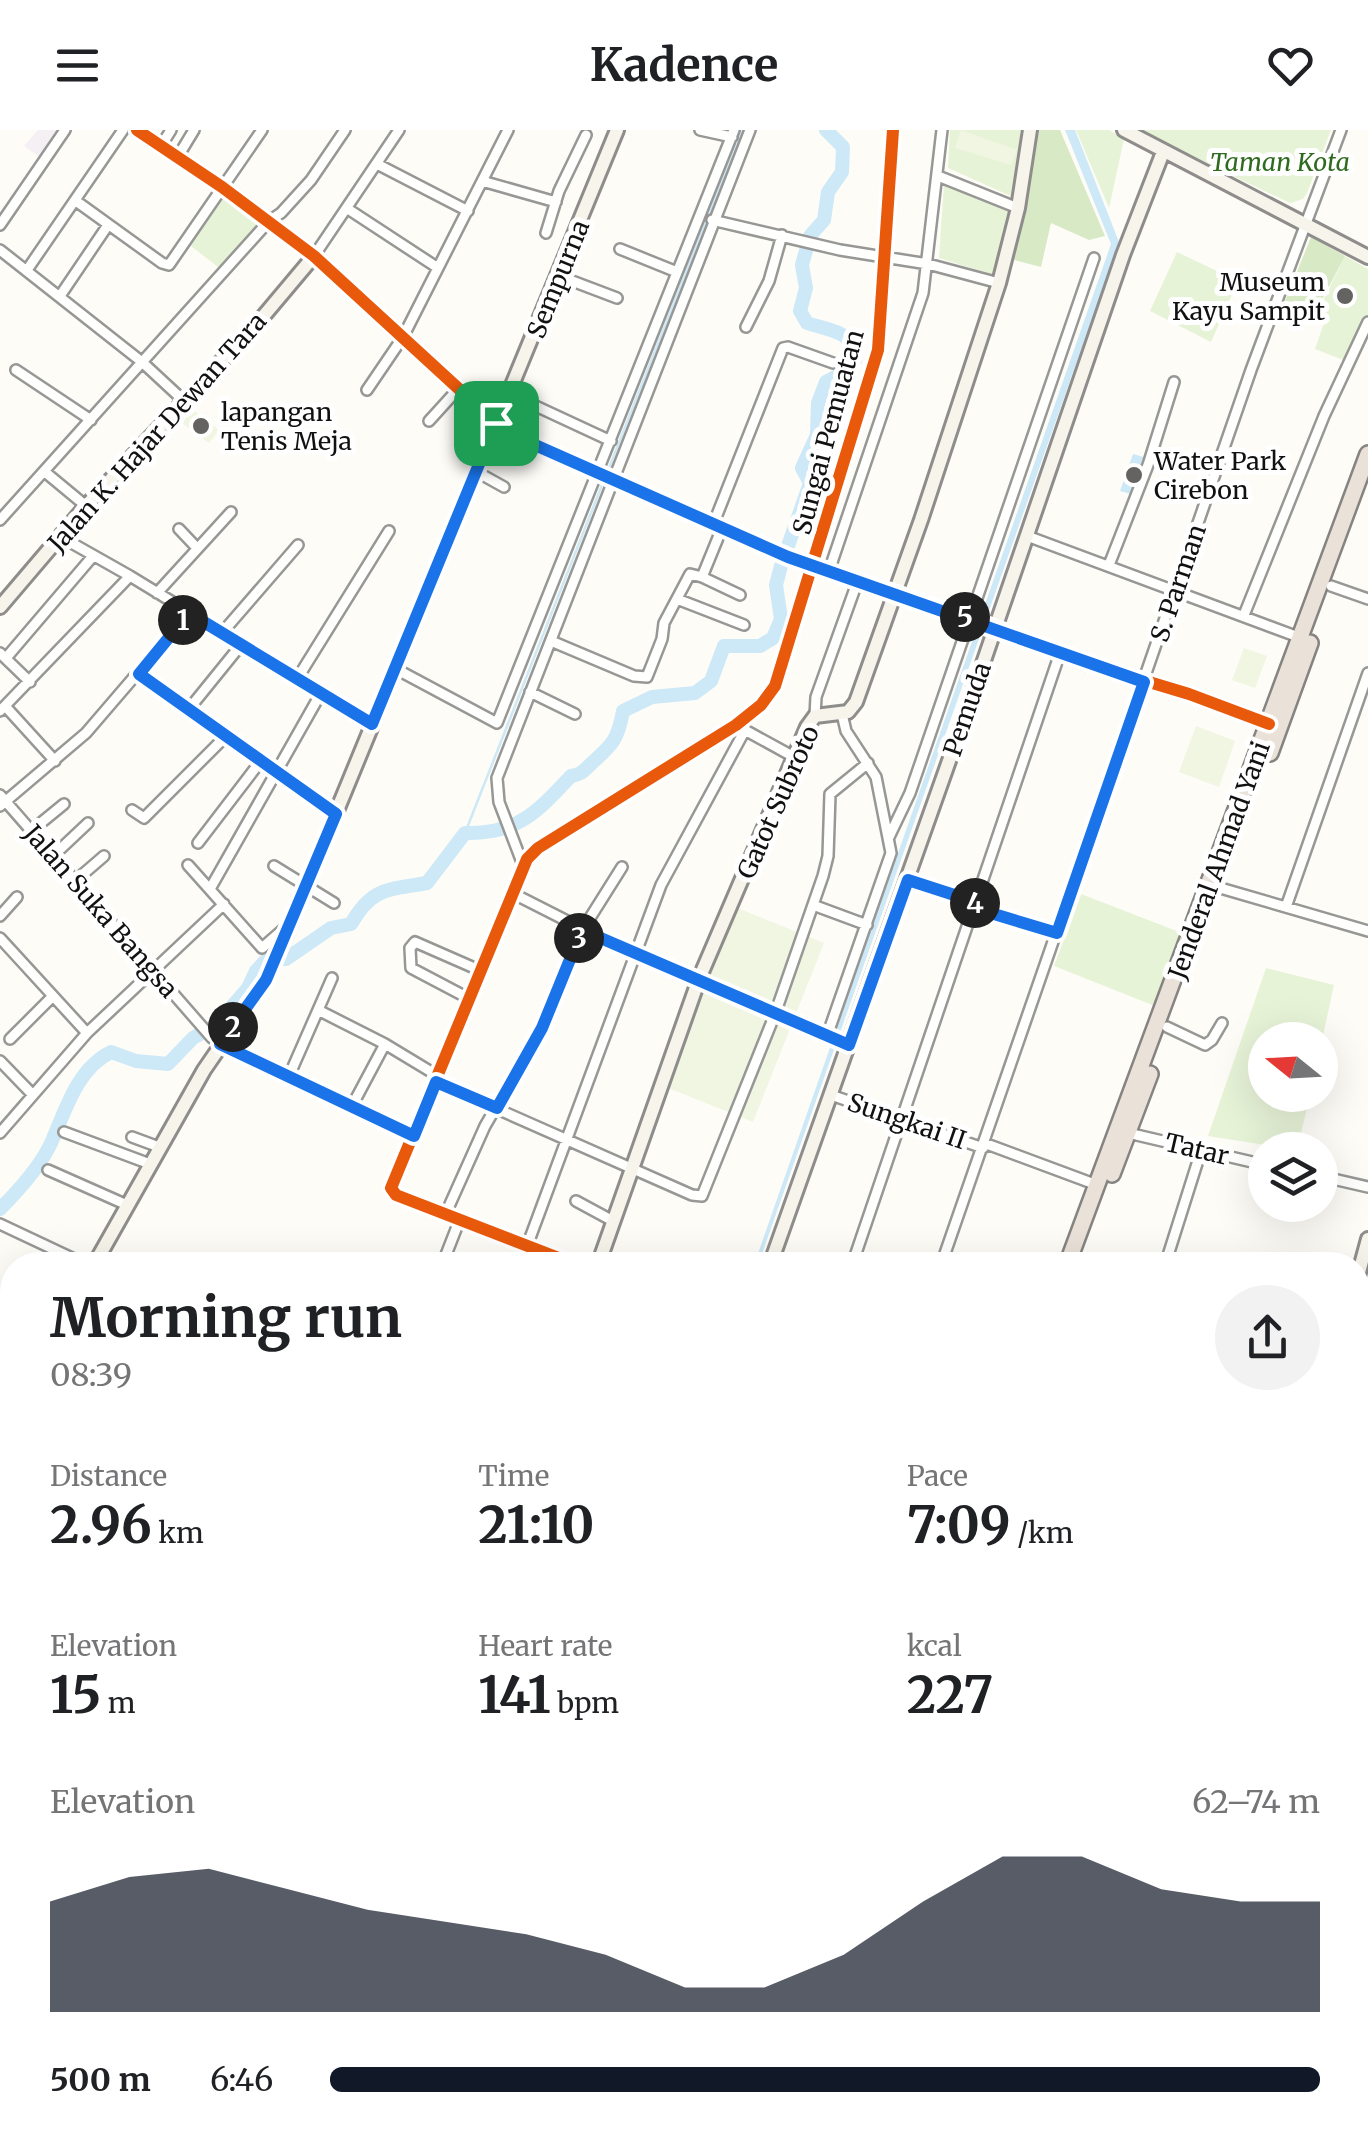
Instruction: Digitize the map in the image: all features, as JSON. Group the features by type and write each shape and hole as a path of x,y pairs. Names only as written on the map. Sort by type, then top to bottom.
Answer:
{"highway":[{"name":"Jenderal Ahmad Yani","path":"1083,1252 1167,1028 1269,724 1368,454"},
{"name":"Jenderal Ahmad Yani","path":"1073,1252 1368,484"}],"street":[{"path":"0,225 64,130"},
{"path":"27,270 123,130"},
{"path":"138,130 314,256 496,423 517,437 781,554 1269,724"},
{"path":"160,146 171,130"},
{"path":"177,158 194,130"},
{"path":"76,200 169,265 262,130"},
{"path":"0,520 269,221 304,189 345,130"},
{"path":"314,256 399,130"},
{"path":"367,390 403,336 508,130"},
{"name":"Sempurna","path":"98,1252 216,1041 266,980 280,950 617,130"},
{"path":"396,669 497,723 606,476 707,218 733,134 700,130"},
{"path":"523,865 497,793 497,778 551,641 606,476 611,441 677,272 750,130"},
{"name":"Sungai Pemuatan","path":"740,728 772,694 878,350 893,130"},
{"path":"829,572 919,308 928,264 942,130"},
{"name":"Gatot Subroto","path":"602,1252 699,979 807,727 816,716 842,714 856,702 999,283 1018,208 1030,130"},
{"name":"S. Parman","path":"946,1252 1305,223 1341,130"},
{"path":"1131,132 1368,257"},
{"path":"546,232 586,135"},
{"name":"Pemuda","path":"775,1252 831,1095 837,1040 908,880 992,628 1163,152"},
{"path":"377,164 468,211"},
{"path":"938,176 1018,208"},
{"path":"482,181 556,202"},
{"path":"348,209 438,268"},
{"path":"707,218 928,264 999,283"},
{"path":"60,296 108,225"},
{"path":"746,327 769,281 782,235"},
{"path":"620,249 677,272"},
{"path":"0,250 142,362 183,400"},
{"name":"Jalan K. Hajar Dewan Tara","path":"0,607 86,506 261,319 314,256"},
{"path":"890,838 904,810 1094,258"},
{"path":"559,276 618,298"},
{"path":"1244,615 1316,436 1368,322"},
{"path":"702,577 784,346 833,364"},
{"path":"16,370 91,420"},
{"path":"1109,566 1148,466 1174,382"},
{"path":"429,421 459,388"},
{"path":"527,402 611,441"},
{"path":"44,472 86,506"},
{"path":"477,472 504,486"},
{"path":"157,592 231,512"},
{"path":"179,529 198,548"},
{"path":"297,679 389,531"},
{"path":"1027,536 1301,638"},
{"path":"61,538 372,724"},
{"path":"222,634 298,545"},
{"path":"30,682 3,656 93,556"},
{"path":"551,641 644,678 652,670 664,623 690,574 740,596"},
{"path":"55,761 3,709 130,576"},
{"path":"816,716 816,696 858,580"},
{"path":"1331,586 1368,599"},
{"path":"678,598 744,625"},
{"path":"2,801 87,732 189,613"},
{"path":"188,709 240,646"},
{"path":"856,1252 1060,653"},
{"path":"1286,908 1368,673"},
{"path":"139,674 336,814"},
{"path":"530,692 575,714"},
{"path":"210,889 321,693"},
{"path":"1356,706 1368,710"},
{"path":"512,892 582,930 837,1040 867,925 889,862 890,838 878,782 846,732 842,714"},
{"path":"740,728 794,757"},
{"path":"543,1252 391,1192 523,865 538,848 740,728"},
{"path":"525,1252 661,884 740,728"},
{"path":"132,810 144,818 226,736"},
{"path":"198,843 260,762"},
{"path":"318,1010 384,1044 437,1079 497,1108 695,1197 705,1194 775,1014 827,863 830,794 868,764"},
{"name":"Jalan Suka Bangsa","path":"2,801 216,1041 414,1136"},
{"path":"30,831 64,804"},
{"path":"53,856 88,822"},
{"path":"75,881 104,856"},
{"path":"188,865 262,948 291,922"},
{"path":"274,866 334,903"},
{"path":"446,1213 485,1126 542,1028 582,930 622,867"},
{"path":"908,880 1057,933"},
{"path":"1214,886 1368,932"},
{"path":"0,916 17,898"},
{"path":"0,1133 87,1033 224,904"},
{"path":"813,904 867,925"},
{"path":"0,938 87,1033"},
{"path":"468,998 411,968 410,948 416,942 479,970"},
{"path":"0,958 10,948"},
{"path":"289,1076 332,978"},
{"path":"10,1039 54,996"},
{"path":"1167,1028 1205,1045 1222,1023"},
{"path":"352,1106 384,1044"},
{"path":"0,1060 33,1095"},
{"name":"Sungkai II","path":"831,1095 1098,1185"},
{"path":"64,1132 150,1164"},
{"name":"Tatar","path":"1128,1133 1248,1161"},
{"path":"132,1137 159,1147"},
{"path":"1169,1252 1201,1151"},
{"path":"48,1170 126,1205"},
{"path":"1338,1180 1368,1188"},
{"path":"576,1201 612,1222"},
{"path":"447,1252 460,1219"},
{"path":"0,1224 61,1252"}],"shaded area":[{"path":"38,130 63,130 44,160 24,146"}],"green space":[{"path":"950,130 1025,130 1013,197 948,168"},
{"path":"961,130 1017,150 1011,165 955,148"},
{"path":"1039,130 1060,130 1105,236 1089,240 1051,223 1041,267 1014,260"},
{"path":"1076,130 1109,130 1124,139 1109,208"},
{"name":"Taman Kota","path":"1143,130 1331,130 1307,193 1303,199 1290,203"},
{"path":"944,184 1012,210 997,276 939,258"},
{"path":"224,194 260,221 222,270 187,243"},
{"path":"1311,237 1345,256 1315,313 1285,301"},
{"path":"1177,252 1238,281 1211,342 1150,311"},
{"path":"1345,256 1368,269 1368,314 1346,361 1315,349 1325,320 1317,313"},
{"name":"lapangan Tenis Meja","path":"192,409 219,430 209,443 182,423"},
{"path":"1244,648 1267,656 1255,688 1232,680"},
{"path":"1196,726 1235,741 1219,787 1179,772"},
{"path":"1081,894 1187,935 1160,1008 1054,966"},
{"path":"732,906 824,943 753,1122 661,1085"},
{"path":"1266,968 1334,985 1326,1022 1248,1022 1248,1112 1306,1112 1301,1132 1248,1132 1248,1142 1208,1136"}],"water":[{"path":"1065,130 1075,130 1119,242 763,1252 759,1252 1111,244"},
{"name":"Water Park Cirebon","path":"1133,454 1147,458 1134,495 1120,491"}],"waterway":[{"path":"607,473 742,130"},
{"path":"0,1209 42,1160 74,1091 99,1059 111,1052 136,1061 168,1064 193,1038 216,1025 267,959 286,959 331,928 351,924 366,903 382,892 427,883 465,833 513,825 537,810 571,776 585,769 614,740 623,711 652,697 695,693 711,681 724,646 760,646 773,638 781,619 776,585 810,483 802,468 817,435 818,403 826,382 855,360 845,337 807,323 800,311 806,288 802,265 810,236 824,220 828,192 842,172 843,147 826,130"},
{"path":"465,833 604,480"}],"cycle path":[{"path":"137,130 314,256 496,423 517,437 788,557 1269,724"},
{"path":"543,1252 396,1195 391,1188 527,859 538,848 736,725 761,705 775,686 878,350 893,130"}],"place":[{"name":"Museum Kayu Sampit","path":"1345,296"},
{"name":"lapangan Tenis Meja","path":"201,426"},
{"name":"Water Park Cirebon","path":"1134,475"}],"route":[{"path":"496,423 517,437 788,557 1144,682 1057,933 974,908 976,902 908,880 849,1045 582,930 542,1028 497,1108 436,1082 414,1136 220,1044 266,980 336,814 139,674 189,613 372,724 496,423"}]}
